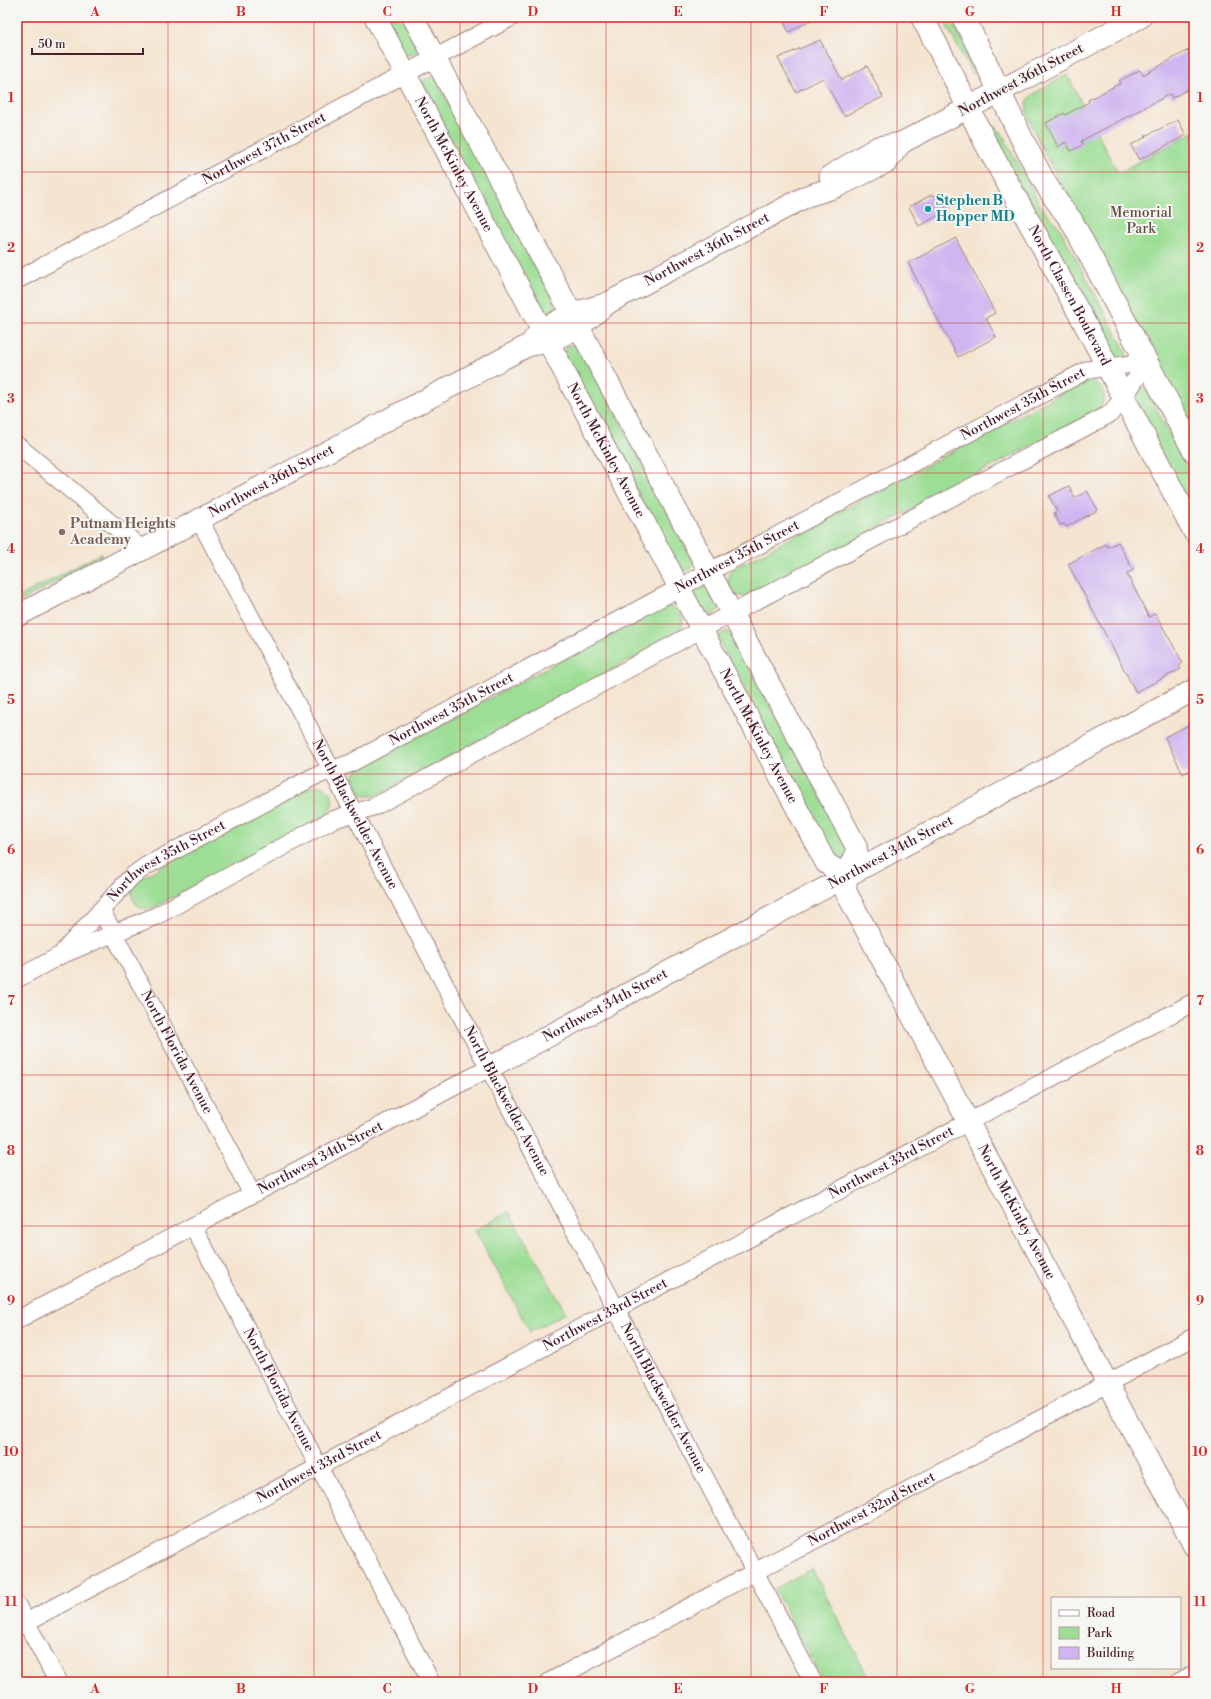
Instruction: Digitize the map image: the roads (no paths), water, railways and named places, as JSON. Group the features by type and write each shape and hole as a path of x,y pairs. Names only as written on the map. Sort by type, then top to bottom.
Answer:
{"main road":[{"name":"North Classen Boulevard","path":"922,17 985,142 1124,397 1194,531"},
{"path":"963,17 1018,131 1050,191 1071,220 1194,450"},
{"name":"Northwest 36th Street","path":"968,108 1140,17"}],"street":[{"name":"North McKinley Avenue","path":"375,17 703,629 826,863 846,876 846,892 1194,1546"},
{"path":"413,17 856,846 857,852 846,876"},
{"name":"Northwest 37th Street","path":"17,280 512,17"},
{"name":"Northwest 36th Street","path":"17,616 807,196 836,187 888,162 901,143 968,108"},
{"name":"Northwest 35th Street","path":"59,956 132,876 146,866 312,777 351,763 1087,370 1147,362"},
{"name":"Northwest 35th Street","path":"17,979 59,956 156,916 332,820 376,806 703,629 1110,414 1124,397 1147,362"},
{"path":"17,445 142,550"},
{"name":"North Blackwelder Avenue","path":"199,519 813,1682"},
{"name":"Northwest 34th Street","path":"17,1320 1194,690"},
{"name":"North Florida Avenue","path":"101,910 252,1194"},
{"name":"Northwest 33rd Street","path":"22,1624 1194,1002"},
{"name":"North Florida Avenue","path":"193,1226 431,1682"},
{"name":"Northwest 32nd Street","path":"549,1682 1194,1337"},
{"path":"17,1605 22,1624 58,1682"},
{"path":"1179,1682 1194,1674"}],"place":[{"name":"Stephen B Hopper MD","path":"928,209"},
{"name":"Putnam Heights Academy","path":"62,532"}],"park label":[{"name":"Memorial Park","path":"1141,222"}]}
